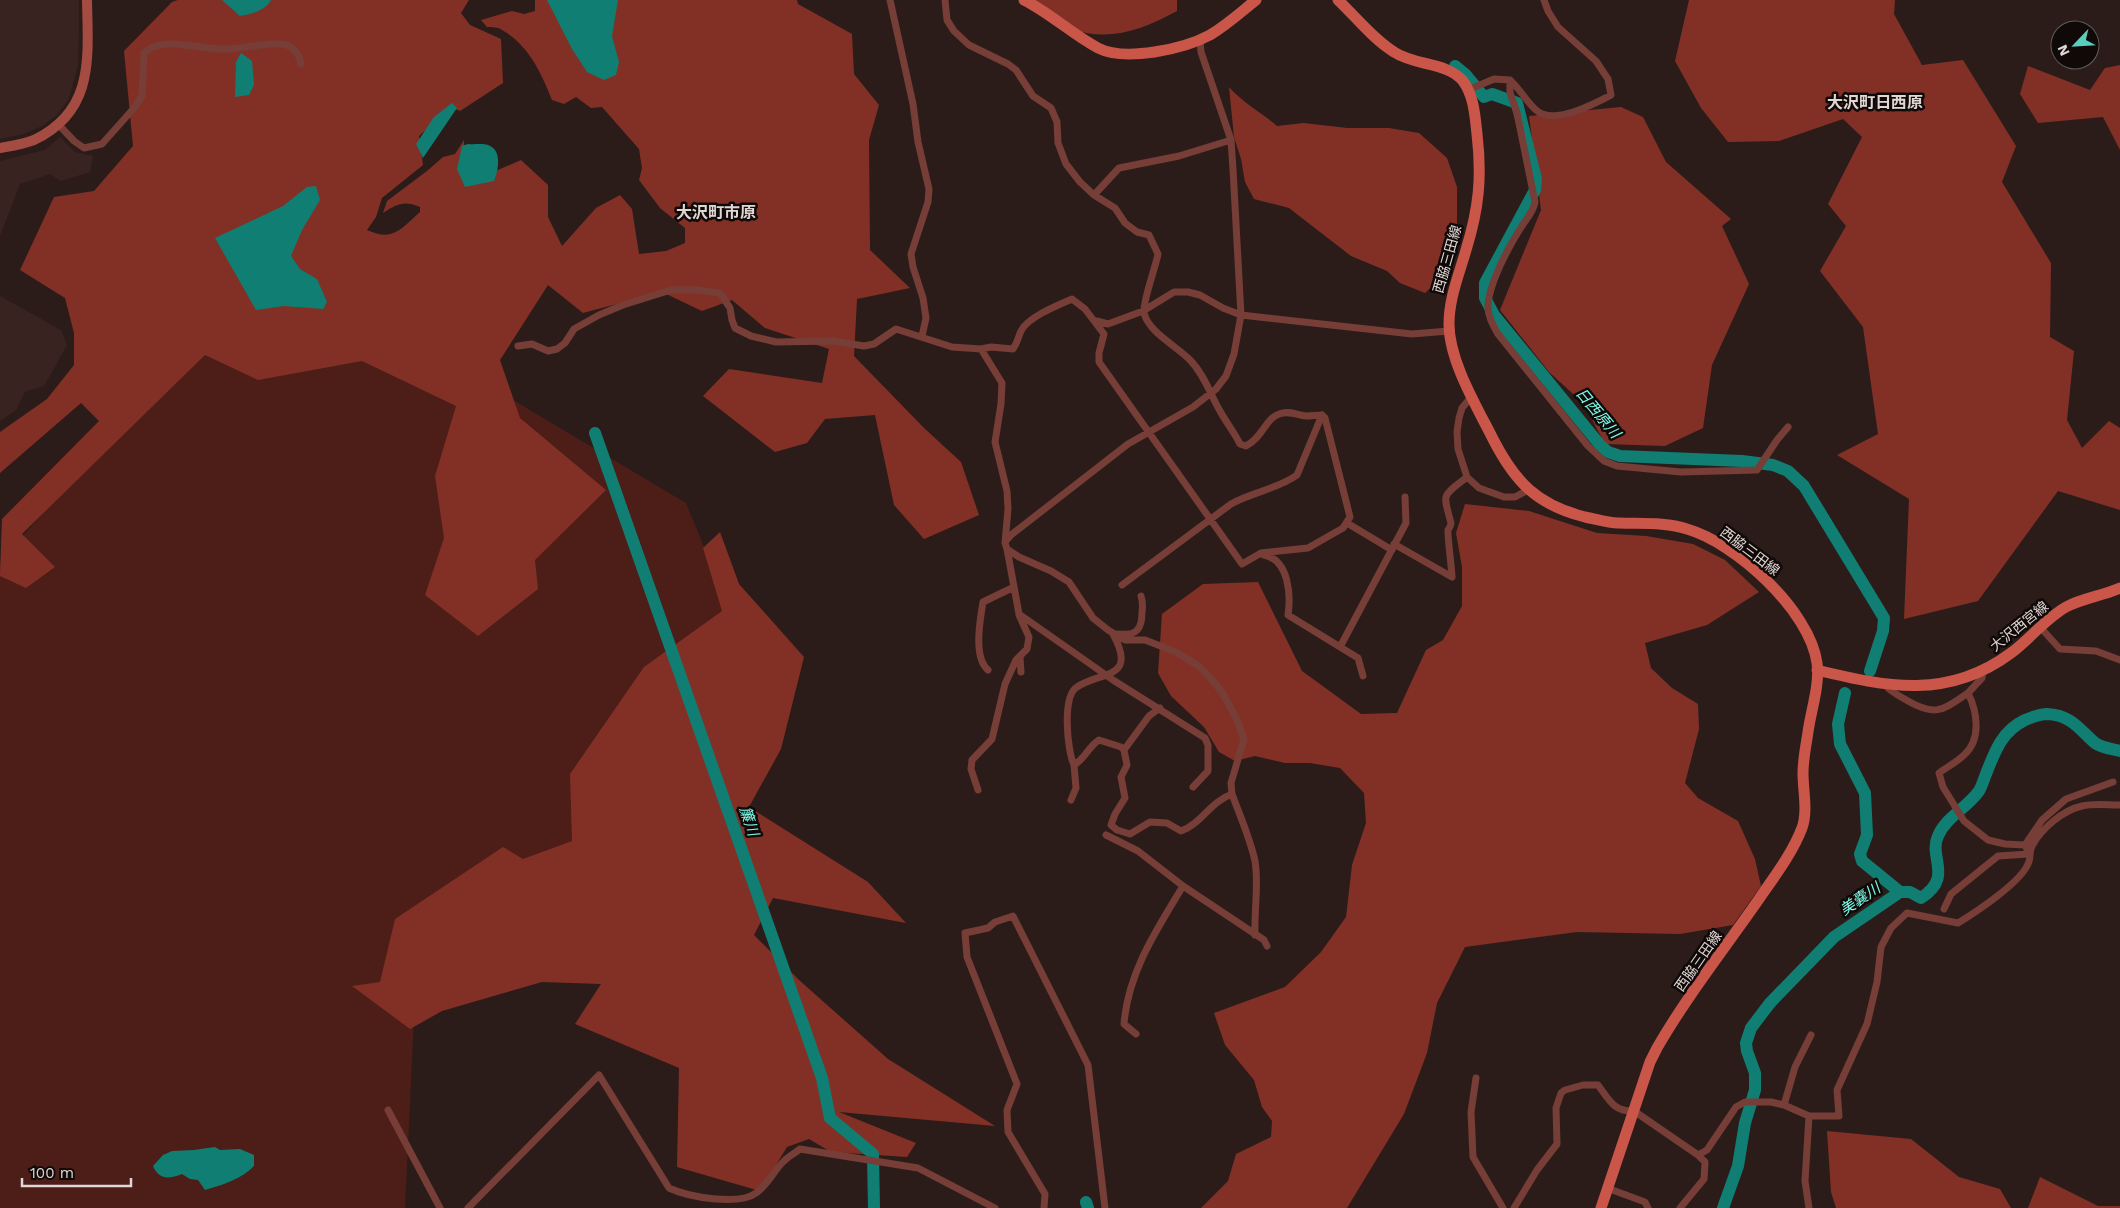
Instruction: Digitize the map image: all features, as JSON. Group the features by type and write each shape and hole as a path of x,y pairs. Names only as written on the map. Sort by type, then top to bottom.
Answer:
{"main road":[{"path":"1024,0 1085,40 1111,53 1123,55 1140,54 1200,40 1224,26 1256,0"},
{"name":"西脇三田線","path":"1338,0 1381,43 1395,53 1417,62 1446,69 1462,80 1468,90 1475,116 1481,182 1471,234 1450,304 1449,331 1456,360 1472,396 1504,460 1514,474 1528,490 1556,508 1571,513 1614,523 1687,528 1714,540 1758,574 1788,603 1813,646 1817,670 1804,760 1805,820 1773,878 1665,1034 1650,1062 1601,1208"},
{"name":"大沢西宮線","path":"1817,670 1885,685 1938,684 1983,670 2011,653 2055,615 2078,602 2120,588"}],"street":[{"path":"0,148 32,141 58,124 77,99 84,83 88,63 87,0"},
{"path":"890,0 913,104 918,142 929,189 928,202 911,254 923,298 926,318 922,336"},
{"path":"945,0 947,20 954,30 969,45 1008,64 1016,70 1032,96 1050,108 1057,122 1058,143 1066,164 1080,182 1094,195 1115,208 1125,223 1137,232 1149,236 1158,254 1144,311 1148,323 1193,363 1240,444 1246,446 1255,441 1271,419 1280,414 1291,412 1307,416 1322,415"},
{"path":"1468,90 1494,78 1510,80 1536,110 1545,116 1555,117 1592,105 1612,95 1608,79 1596,61 1558,26 1548,12 1544,0"},
{"path":"1006,546 1011,535 1128,444 1193,406 1211,393 1226,376 1234,354 1241,315 1231,140 1202,52 1200,40"},
{"path":"58,124 74,141 84,148 93,148 102,144 135,107 142,96 144,53 150,47 161,44 226,50 281,44 292,48 299,55 301,64"},
{"path":"1510,80 1510,93 1518,113 1535,202 1533,210 1519,230 1492,286 1488,306 1492,323 1498,334 1547,397 1588,446 1604,461 1617,466 1681,472 1757,470 1788,427"},
{"path":"1094,195 1119,168 1179,156 1231,140"},
{"path":"518,346 532,344 548,351 556,349 565,343 574,330 599,315 671,290 697,290 720,293 730,308 732,320 736,328 751,336 776,342 833,341 864,346 874,344 896,329 952,347 1013,349 1019,340 1021,331 1028,322 1072,299 1086,309 1104,334 1099,353 1099,362 1212,519 1242,564 1261,553 1308,548 1339,531 1350,517 1322,415"},
{"path":"1096,321 1108,324 1144,311 1174,292 1188,292 1200,295 1223,308 1241,315 1412,334 1449,331"},
{"path":"978,790 971,769 972,760 992,739 1005,684 1016,660 1027,650 1029,637 1019,614 1006,546 1007,491 995,442 1002,383 981,349"},
{"path":"1472,396 1462,408 1458,418 1457,432 1458,449 1467,477 1479,488 1504,497 1515,497 1528,490"},
{"path":"1122,585 1243,497 1289,481 1297,475 1322,415"},
{"path":"1347,522 1452,577 1452,558 1448,530 1452,523 1444,501 1445,495 1467,477"},
{"path":"1340,648 1406,523 1405,497"},
{"path":"1006,546 1019,557 1051,571 1068,582 1093,618 1101,626 1125,640 1154,642 1176,652 1200,667 1222,692 1237,720 1244,739 1231,783 1232,794 1255,861 1257,891 1255,935"},
{"path":"1254,556 1271,556 1281,565 1287,581 1289,597 1288,615 1358,658 1363,676"},
{"path":"988,670 984,667 980,649 979,626 983,602 1014,587"},
{"path":"1112,633 1128,635 1138,630 1143,622 1144,602 1141,596"},
{"path":"1019,614 1107,676 1205,738 1208,745 1208,772 1193,787"},
{"path":"2040,627 2060,648 2096,651 2120,660"},
{"path":"1071,800 1076,788 1074,765 1070,758 1067,722 1070,697 1076,687 1107,676 1117,670 1120,659 1117,642 1112,633"},
{"path":"1020,657 1021,672"},
{"path":"1885,685 1922,709 1933,711 1948,706 1968,692 1982,678 1983,670"},
{"path":"1968,692 1974,704 1976,730 1972,744 1965,754 1939,774 1943,787 1964,821 1988,840 2005,844 2025,845"},
{"path":"1124,750 1149,716 1160,708"},
{"path":"1074,765 1080,762 1091,745 1099,740 1122,747 1127,765 1121,777 1125,798 1115,814 1111,825 1117,830 1130,834 1150,822 1166,823 1181,831 1199,820 1220,799 1232,794"},
{"path":"2025,845 2042,820 2066,799 2113,782"},
{"path":"1698,1155 1707,1150 1736,1107 1744,1102 1771,1102 1784,1105 1809,1116 1839,1116 1837,1090 1866,1024 1877,982 1881,946 1891,928 1908,913 1958,922 1980,910 2009,887 2028,864 2029,854 2039,835 2048,826 2069,811 2081,806 2120,805"},
{"path":"1106,835 1138,851 1183,886 1264,940 1267,946"},
{"path":"2025,845 2029,854"},
{"path":"1944,909 1951,894 1998,856 2029,854"},
{"path":"1136,1034 1124,1024 1127,997 1143,954 1183,886"},
{"path":"1044,1208 1045,1194 1008,1132 1007,1110 1017,1084 967,957 965,933 988,928 996,922 1013,916 1088,1065 1105,1208"},
{"path":"1784,1105 1795,1067 1811,1035"},
{"path":"468,1208 599,1075 669,1188 679,1193 716,1199 746,1198 757,1193 784,1161 800,1149 918,1168 995,1208"},
{"path":"1476,1078 1471,1112 1473,1157 1504,1208"},
{"path":"1514,1208 1537,1170 1557,1144 1556,1108 1561,1093 1583,1085 1598,1086 1618,1109 1634,1111 1698,1155 1704,1162 1704,1179 1680,1208"},
{"path":"388,1110 440,1208"},
{"path":"1809,1116 1805,1181 1809,1208"},
{"path":"1607,1188 1637,1197 1645,1202 1648,1208"}],"shaded area":[{"path":"0,0 79,0 79,33 78,65 69,99 57,115 42,126 24,134 0,139"},
{"path":"178,0 469,0 461,13 470,25 501,39 503,83 460,111 451,107 419,136 423,165 382,198 376,217 367,230 384,235 396,232 420,212 420,207 405,203 383,213 387,201 443,157 455,154 464,140 465,179 491,173 521,160 548,185 548,217 562,246 596,208 620,195 632,209 639,254 666,251 685,243 685,228 660,208 639,180 642,168 639,149 602,107 591,108 576,97 564,104 552,100 539,70 527,51 511,36 495,27 487,27 481,20 512,11 524,14 535,11 535,0 797,0 798,4 852,34 854,74 879,105 869,140 870,250 910,288 857,299 854,356 924,428 961,462 979,515 924,539 894,505 875,415 825,419 807,443 775,452 703,396 729,369 822,383 829,349 765,328 732,300 702,311 662,292 583,313 548,285 500,360 520,418 606,490 535,560 538,589 478,636 425,595 444,538 435,476 456,406 362,361 258,380 205,355 22,534 55,567 26,588 0,576 2,519 99,421 81,403 0,473 0,432 47,399 74,365 74,333 65,298 20,270 54,197 94,191 133,146 124,51 172,2"},
{"path":"1022,0 1177,0 1177,11 1138,29 1111,34 1097,34 1069,28"},
{"path":"1689,0 1895,0 1894,14 1922,65 1963,60 2016,146 2002,182 2051,263 2050,337 2074,351 2067,420 2082,448 2109,421 2120,428 2120,510 2058,491 1978,601 1904,619 1909,499 1837,455 1878,434 1863,327 1820,271 1846,226 1828,204 1862,137 1843,119 1779,141 1728,142 1701,108 1675,61"},
{"path":"2120,65 2120,150 2103,117 2038,123 2020,94 2028,66 2090,90 2105,68"},
{"path":"1229,87 1240,98 1277,126 1304,123 1347,128 1389,128 1419,133 1447,158 1457,187 1457,242 1434,285 1425,293 1400,283 1387,271 1351,256 1289,208 1254,199 1245,182 1241,159 1234,137"},
{"path":"1621,107 1643,117 1666,162 1731,219 1722,226 1749,284 1712,365 1703,428 1665,446 1605,444 1583,403 1549,372 1500,310 1541,210 1529,116"},
{"path":"60,137 75,152 93,156 90,172 61,181 50,174 20,184 0,236 0,161 45,150"},
{"path":"0,296 61,330 67,345 44,386 25,392 16,410 0,421"},
{"path":"387,325 686,503 736,625 591,850 417,955 405,1208 0,1208 0,562 185,351"},
{"path":"1465,504 1529,511 1597,533 1646,536 1693,544 1725,560 1759,592 1707,625 1645,643 1651,668 1672,688 1698,704 1699,729 1685,783 1698,798 1738,821 1755,859 1761,886 1733,925 1680,934 1577,932 1465,947 1437,1003 1427,1053 1404,1114 1347,1208 1201,1208 1228,1181 1236,1154 1271,1137 1272,1121 1262,1107 1254,1080 1225,1045 1214,1013 1285,987 1321,952 1346,917 1352,865 1366,823 1364,793 1340,768 1310,763 1285,763 1255,756 1235,761 1219,752 1204,727 1171,696 1158,673 1162,614 1203,584 1258,582 1302,671 1361,714 1397,713 1426,650 1443,640 1462,606 1462,567 1456,533"},
{"path":"720,532 739,584 804,657 781,749 749,807 868,882 906,923 773,898 754,935 799,980 888,1059 995,1126 839,1112 916,1143 907,1157 831,1152 809,1139 787,1147 760,1191 677,1167 679,1068 575,1024 601,984 542,982 442,1011 410,1029 352,986 380,982 395,919 503,847 523,859 572,841 570,774 644,667 722,611 703,548"},
{"path":"1827,1131 1911,1139 1959,1177 2000,1189 2011,1208 1836,1208 1831,1192"},
{"path":"2040,1177 2098,1206 2120,1206 2120,1208 2028,1208"}],"water":[{"path":"222,0 271,0 265,7 253,13 240,16"},
{"path":"547,0 618,0 612,36 619,62 616,75 604,80 587,72 572,49"},
{"path":"241,53 252,61 254,85 249,95 235,97 236,62"},
{"path":"452,103 457,108 423,158 416,144 434,117"},
{"path":"468,144 488,145 496,151 498,167 494,181 465,187 457,169 462,146"},
{"path":"316,186 320,200 302,230 291,256 300,269 317,279 327,302 323,309 284,306 256,310 215,238 283,206 307,187"},
{"path":"215,1147 220,1150 240,1149 254,1155 254,1166 238,1178 205,1190 198,1180 190,1179 182,1174 173,1177 161,1176 155,1171 153,1166 163,1155 172,1151"}],"waterway":[{"name":"日西原川","path":"1455,66 1466,75 1484,97 1492,94 1517,103 1536,179 1535,190 1485,283 1485,298 1494,315 1600,445 1608,452 1620,456 1742,461 1773,465 1788,471 1804,486 1884,618 1883,631 1870,671"},
{"name":"簾川","path":"595,433 822,1078 830,1118 873,1154 874,1208"},
{"name":"日西原川","path":"1845,693 1838,724 1840,744 1865,793 1867,835 1860,854 1862,861 1900,892"},
{"name":"美嚢川","path":"1723,1208 1738,1166 1745,1123 1755,1090 1755,1073 1746,1043 1751,1028 1770,1003 1834,937 1900,892 1910,892 1921,898 1931,890 1938,875 1936,852 1938,836 1946,823 1969,803 1979,791 2000,742 2010,730 2025,720 2039,715 2055,715 2069,720 2098,745 2120,751"},
{"path":"1086,1202 1088,1208"}],"district":[{"name":"大沢町日西原","path":"1875,102"},
{"name":"大沢町市原","path":"716,212"}]}
